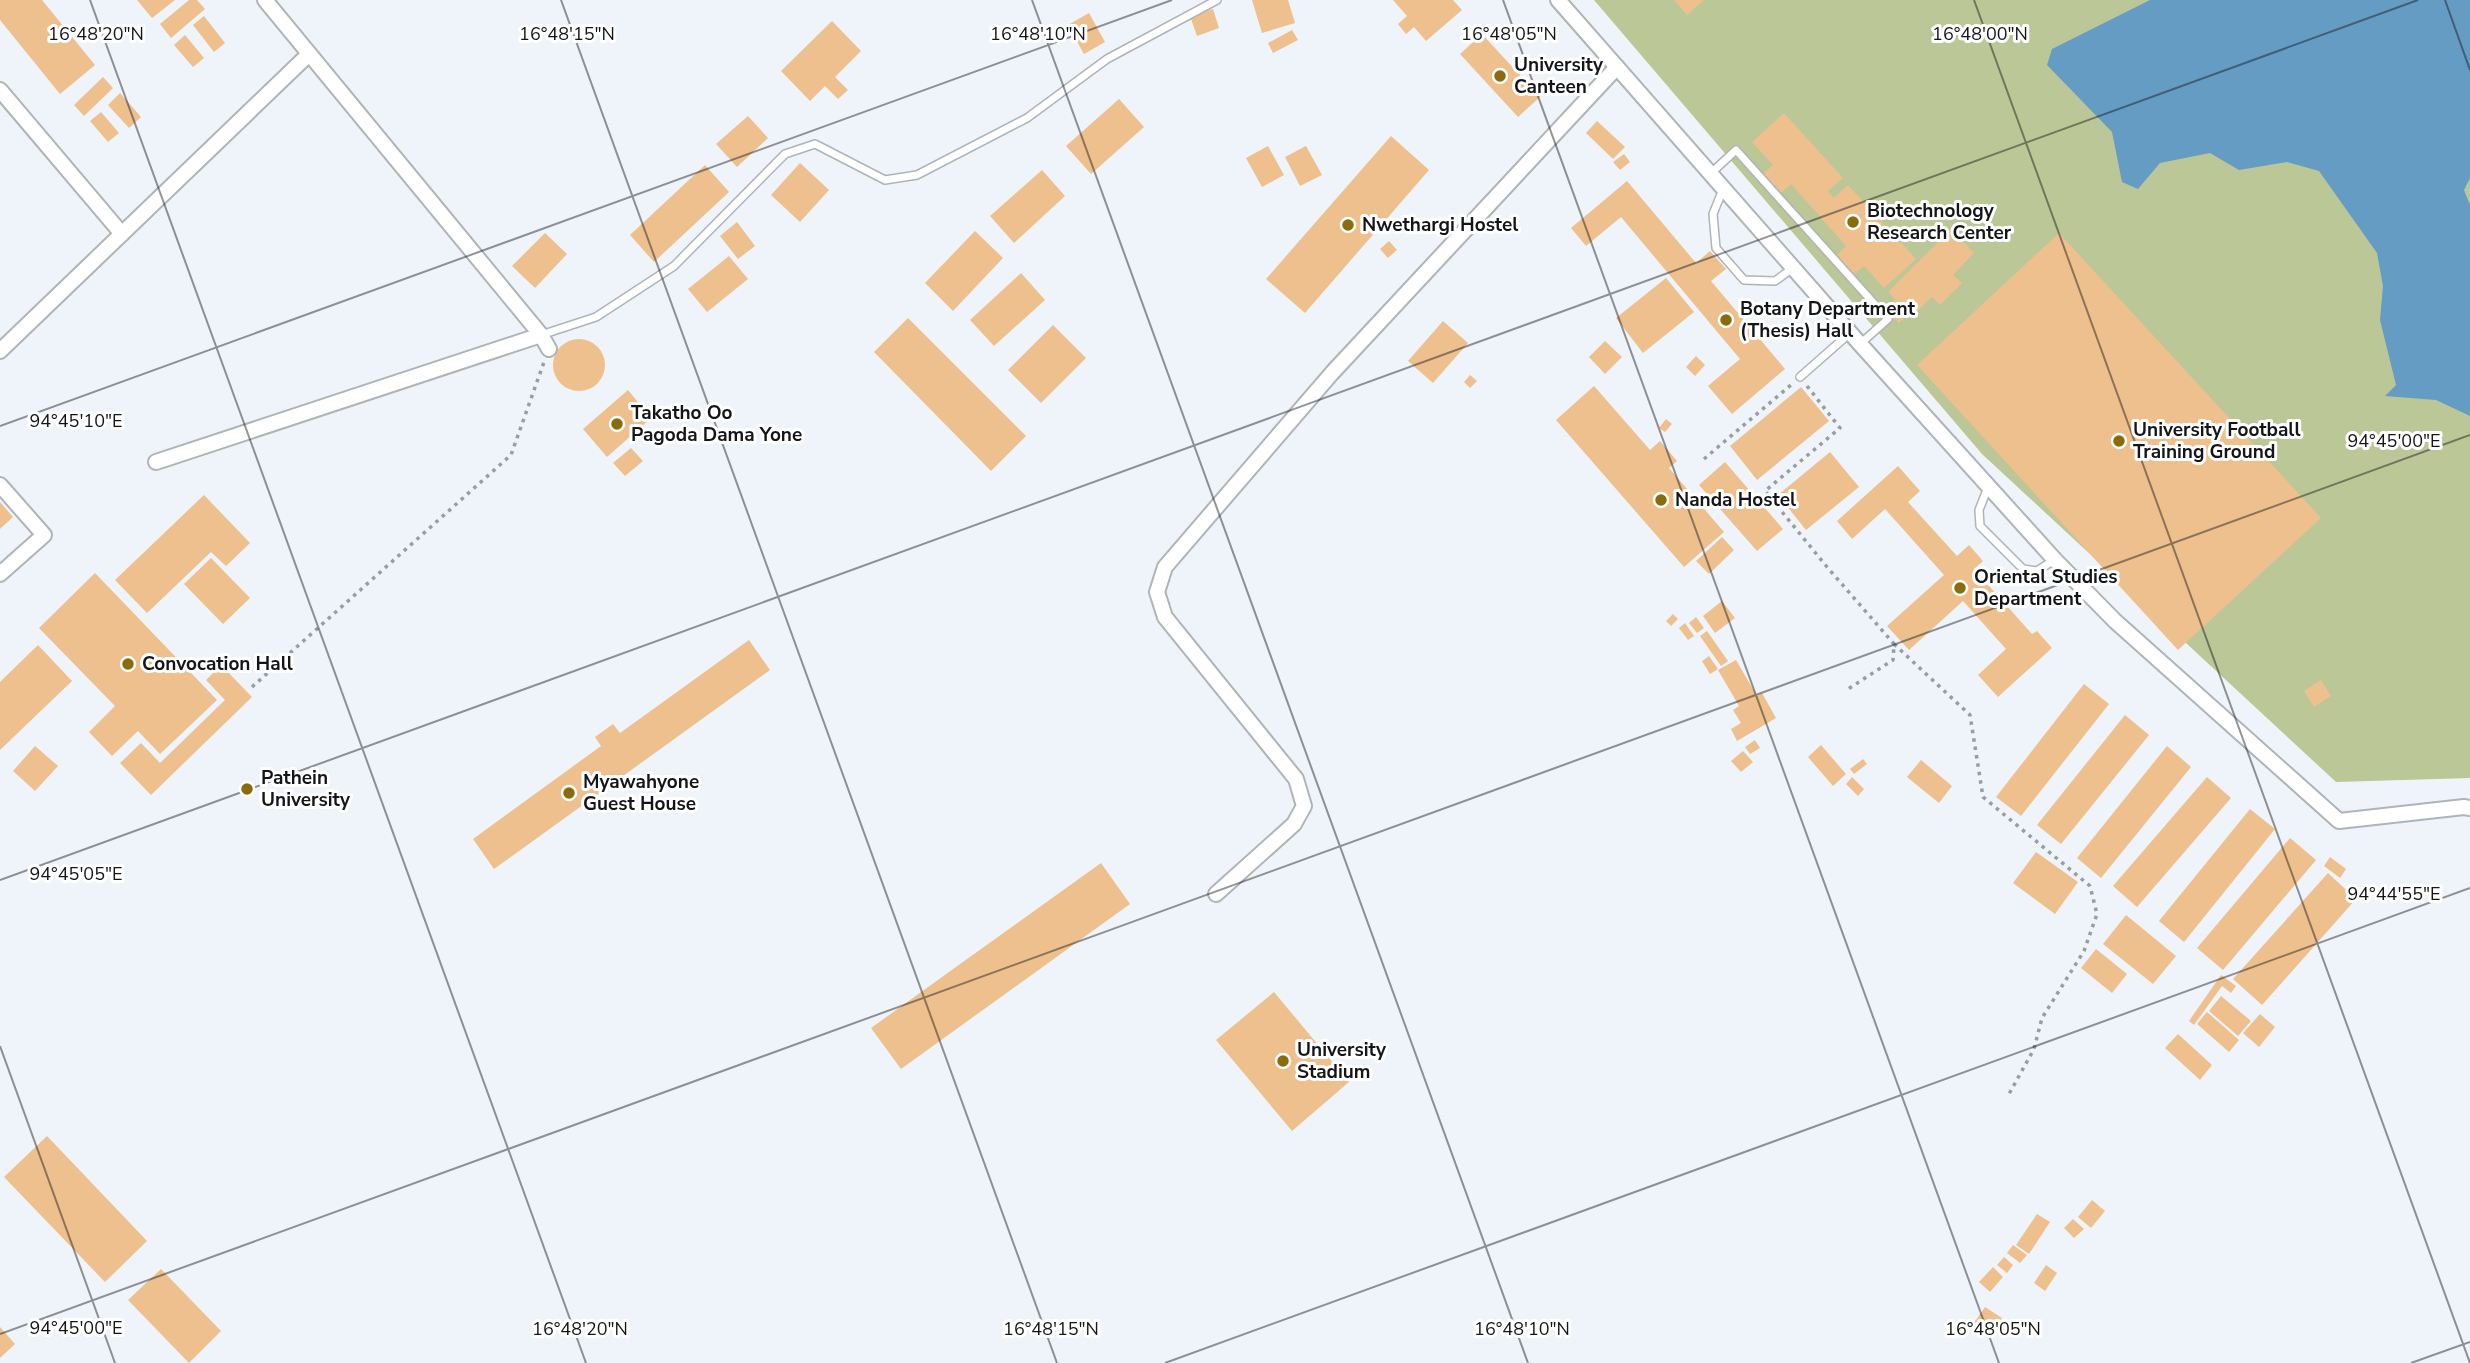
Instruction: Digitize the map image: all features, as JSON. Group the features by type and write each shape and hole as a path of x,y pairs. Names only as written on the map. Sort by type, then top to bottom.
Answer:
{"street":[{"path":"265,0 541,335 549,349"},
{"path":"1558,0 1855,339 2055,560 2115,621 2339,821 2470,808"},
{"path":"0,351 309,54"},
{"path":"1216,894 1294,824 1304,806 1296,779 1165,617 1157,592 1165,567 1332,373 1618,67"},
{"path":"0,90 122,234"},
{"path":"156,462 541,335"},
{"path":"0,485 44,535 0,575"}],"lane":[{"path":"541,335 596,317 674,266 785,154 815,144 885,180 917,175 1027,117 1107,59 1217,0"},
{"path":"1710,174 1736,150 1888,319 1800,377"},
{"path":"1723,188 1713,214 1716,248 1744,280 1775,281 1793,268"},
{"path":"1988,486 1979,510 1980,526 2023,569 2037,571 2055,560"}],"path":[{"path":"252,687 511,455 549,349"},
{"path":"1704,459 1800,377 1840,428 1766,491 1826,567 1894,644 1970,715 1983,797 2090,886 2097,914 2084,951 2042,1018 2034,1049 2009,1094"},
{"path":"1845,691 1893,660 1894,644"}],"green space":[{"path":"1594,0 2470,0 2470,778 2336,782 1982,454"}],"water":[{"path":"2150,0 2470,0 2470,178 2464,190 2470,205 2470,416 2436,400 2385,396 2396,385 2380,320 2383,286 2377,253 2319,171 2287,162 2239,170 2210,153 2160,163 2138,189 2122,182 2112,132 2047,65 2052,49"}],"building":[{"path":"0,0 42,0 95,65 60,94 0,20"},
{"path":"137,0 175,0 152,18"},
{"path":"189,0 197,0 205,9 171,38 160,24"},
{"path":"1252,0 1288,0 1295,23 1262,33"},
{"path":"1393,0 1453,0 1462,10 1426,41 1414,27 1406,34 1398,24 1407,16"},
{"path":"1674,0 1704,0 1687,15"},
{"path":"1213,9 1219,28 1197,36 1190,16"},
{"path":"1089,13 1105,42 1084,54 1068,25"},
{"path":"204,16 225,43 214,52 193,25"},
{"path":"832,21 861,51 835,77 848,90 838,99 825,86 810,101 781,71"},
{"path":"1292,30 1298,40 1273,53 1268,43"},
{"name":"University Canteen","path":"1482,34 1540,97 1518,117 1460,54"},
{"path":"185,35 204,58 193,67 174,45"},
{"path":"103,77 113,88 84,116 74,105"},
{"path":"120,93 141,117 129,128 108,105"},
{"path":"1119,99 1144,127 1091,174 1066,146"},
{"path":"101,112 119,133 108,142 90,121"},
{"name":"Biotechnology Research Center","path":"1784,113 1843,178 1828,191 1834,198 1848,185 1916,259 1884,288 1864,266 1853,275 1836,256 1846,246 1791,184 1780,194 1763,174 1773,165 1752,142"},
{"path":"748,116 768,138 737,167 716,144"},
{"path":"1597,121 1625,147 1613,159 1586,133"},
{"name":"Nwethargi Hostel","path":"1391,136 1429,170 1305,313 1266,279"},
{"path":"1268,146 1284,175 1262,187 1246,158"},
{"path":"1306,146 1322,175 1300,186 1285,157"},
{"path":"1624,154 1630,162 1620,170 1613,162"},
{"path":"800,163 829,190 800,222 771,195"},
{"path":"705,165 729,192 654,262 630,235"},
{"path":"1042,170 1065,196 1014,243 990,216"},
{"name":"Botany Department (Thesis) Hall","path":"1627,181 1696,263 1710,251 1726,269 1711,281 1785,369 1732,414 1708,386 1740,359 1621,217 1586,246 1571,228"},
{"path":"737,222 755,246 738,259 720,236"},
{"path":"1951,229 1974,253 1953,275 1962,283 1940,305 1932,297 1912,316 1909,313 1899,323 1885,309 1895,299 1888,292"},
{"path":"975,231 1003,258 953,311 925,283"},
{"path":"545,233 567,254 535,288 512,266"},
{"name":"University Football Training Ground","path":"2059,233 2321,518 2178,650 1917,365"},
{"path":"1389,241 1397,250 1388,258 1380,249"},
{"path":"729,256 748,279 707,312 688,289"},
{"path":"1021,273 1045,300 994,346 970,320"},
{"path":"1666,278 1694,312 1643,353 1616,318"},
{"path":"908,318 1026,436 991,471 874,352"},
{"path":"1443,321 1468,343 1433,383 1408,361"},
{"path":"1053,325 1086,358 1041,403 1008,370"},
{"path":"579,339 589,341 597,347 603,355 603,375 597,383 589,389 579,391 569,389 561,383 555,375 553,365 555,355 561,347 569,341"},
{"path":"1605,341 1622,357 1605,374 1589,357"},
{"path":"1696,356 1705,365 1695,376 1686,367"},
{"path":"1470,375 1477,381 1470,388 1464,382"},
{"name":"Nanda Hostel","path":"1594,386 1650,450 1660,441 1677,461 1669,468 1724,532 1684,567 1556,420"},
{"path":"1801,387 1829,421 1757,480 1730,446"},
{"name":"Takatho Oo Pagoda Dama Yone","path":"628,390 651,418 607,457 583,429"},
{"path":"1666,419 1672,424 1665,432 1659,428"},
{"path":"631,448 643,461 625,476 613,463"},
{"path":"1830,452 1859,487 1806,530 1778,495"},
{"path":"1725,462 1783,529 1757,551 1699,485"},
{"name":"Oriental Studies Department","path":"1898,466 1920,491 1908,502 1957,556 1969,545 1983,561 1974,569 2032,634 2037,631 2052,648 1998,697 1978,675 2006,649 1963,601 1909,650 1887,626 1944,575 1885,509 1852,539 1837,521"},
{"path":"204,495 250,543 226,566 211,552 147,613 115,580"},
{"path":"0,502 13,517 0,529"},
{"path":"1722,537 1734,550 1709,574 1696,561"},
{"path":"211,558 250,598 223,624 184,584"},
{"name":"Convocation Hall","path":"95,573 217,700 160,754 138,731 112,756 89,732 115,706 39,628"},
{"path":"1722,601 1735,618 1715,633 1703,616"},
{"path":"1673,614 1678,619 1671,626 1666,621"},
{"path":"1696,617 1704,628 1697,633 1689,623"},
{"path":"1685,623 1694,636 1688,640 1679,628"},
{"path":"1707,631 1728,661 1721,666 1700,636"},
{"name":"Myawahyone Guest House","path":"749,640 770,670 494,869 473,839 601,746 595,737 613,724 620,733"},
{"path":"38,645 72,681 0,750 0,682"},
{"path":"1709,656 1718,669 1710,674 1702,661"},
{"path":"1736,660 1757,696 1762,693 1776,718 1737,741 1731,729 1741,723 1733,710 1739,706 1718,670"},
{"path":"221,665 252,697 151,795 120,763 141,743 160,763 225,700 206,680"},
{"path":"2321,680 2331,696 2314,707 2304,691"},
{"path":"2084,684 2109,704 2021,816 1996,797"},
{"path":"2125,715 2149,735 2061,844 2037,825"},
{"path":"1755,740 1760,748 1750,754 1745,747"},
{"path":"1821,745 1846,774 1833,786 1808,757"},
{"path":"35,746 58,766 35,791 13,771"},
{"path":"2167,746 2191,767 2101,878 2077,858"},
{"path":"1743,751 1753,762 1741,772 1731,761"},
{"path":"1863,759 1867,764 1854,774 1850,769"},
{"path":"1921,760 1952,786 1939,803 1907,777"},
{"path":"1852,777 1864,789 1858,796 1846,784"},
{"path":"2207,777 2231,798 2137,907 2113,886"},
{"path":"2250,809 2275,829 2184,942 2159,921"},
{"path":"2290,838 2316,860 2223,970 2197,948"},
{"path":"2036,852 2078,882 2055,914 2013,883"},
{"path":"2330,857 2346,869 2340,878 2324,866"},
{"path":"1101,863 1130,904 901,1069 871,1028"},
{"path":"2328,873 2356,899 2262,1005 2233,979"},
{"path":"2126,915 2176,956 2153,984 2103,944"},
{"path":"2096,949 2127,974 2112,993 2081,968"},
{"path":"2221,975 2236,986 2231,993 2222,986 2194,1025 2189,1021"},
{"name":"University Stadium","path":"1274,992 1349,1082 1292,1131 1216,1040"},
{"path":"2221,996 2251,1021 2238,1036 2209,1011"},
{"path":"2207,1012 2239,1040 2229,1052 2197,1024"},
{"path":"2260,1014 2275,1027 2259,1047 2243,1033"},
{"path":"2178,1034 2212,1065 2200,1080 2165,1048"},
{"path":"47,1136 147,1241 105,1282 4,1177"},
{"path":"2092,1200 2105,1211 2091,1228 2078,1217"},
{"path":"2037,1214 2050,1222 2029,1254 2016,1245"},
{"path":"2073,1219 2084,1229 2074,1238 2064,1228"},
{"path":"2013,1245 2027,1255 2020,1263 2007,1253"},
{"path":"2004,1257 2013,1265 2007,1273 1997,1265"},
{"path":"2046,1265 2057,1273 2045,1291 2034,1283"},
{"path":"1993,1267 2003,1277 1990,1292 1979,1282"},
{"path":"161,1269 221,1331 189,1363 128,1300"},
{"path":"1985,1307 2002,1318 1987,1338 1971,1327"},
{"path":"0,1327 15,1344 0,1358"}],"place":[{"name":"University Canteen","path":"1500,76"},
{"name":"Biotechnology Research Center","path":"1853,222"},
{"name":"Nwethargi Hostel","path":"1348,225"},
{"name":"Botany Department (Thesis) Hall","path":"1726,320"},
{"name":"Takatho Oo Pagoda Dama Yone","path":"617,424"},
{"name":"University Football Training Ground","path":"2119,441"},
{"name":"Nanda Hostel","path":"1661,500"},
{"name":"Oriental Studies Department","path":"1960,588"},
{"name":"Convocation Hall","path":"128,664"},
{"name":"Pathein University","path":"247,789"},
{"name":"Myawahyone Guest House","path":"569,793"},
{"name":"University Stadium","path":"1283,1061"}]}
